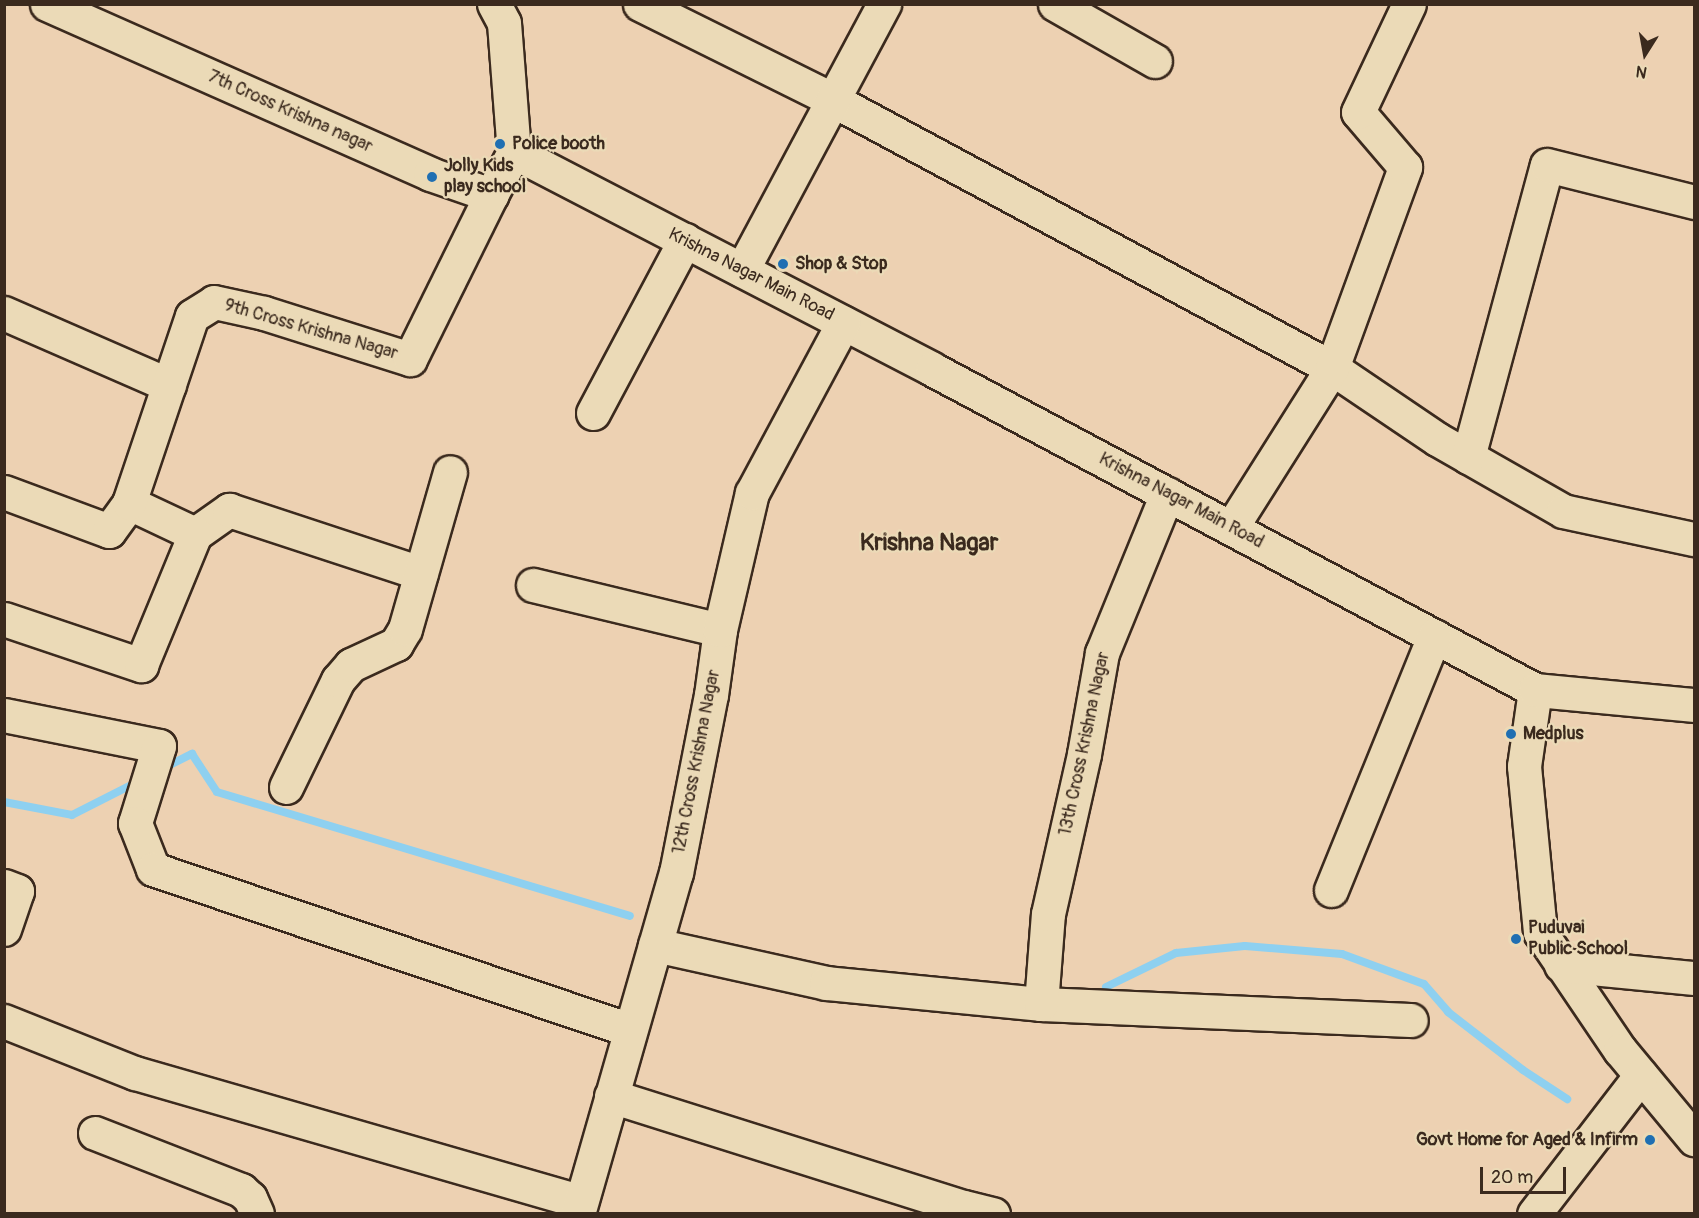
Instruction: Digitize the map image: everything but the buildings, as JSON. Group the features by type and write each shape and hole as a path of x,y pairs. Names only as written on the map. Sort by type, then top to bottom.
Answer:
{"street":[{"name":"7th Cross Krishna nagar","path":"47,4 430,174 491,195"},
{"path":"491,195 514,152 504,23 494,4"},
{"path":"640,4 833,100 1332,368 1468,457 1563,511 1695,539"},
{"path":"742,270 884,4"},
{"path":"1055,4 1155,61"},
{"path":"1231,528 1332,368 1405,167 1358,112 1409,4"},
{"name":"Krishna Nagar Main Road","path":"514,152 843,323 1535,690"},
{"path":"1468,457 1547,165 1695,202"},
{"name":"9th Cross Krishna Nagar","path":"4,492 109,531 129,503 192,316 214,302 264,312 411,359 491,195"},
{"path":"593,413 685,240"},
{"path":"4,313 169,385"},
{"name":"12th Cross Krishna Nagar","path":"579,1208 676,873 711,694 720,630 752,493 843,323"},
{"path":"286,787 338,680 351,664 396,644 405,629 450,472"},
{"name":"13th Cross Krishna Nagar","path":"1041,1004 1048,914 1084,754 1102,653 1167,494"},
{"path":"129,503 195,534"},
{"path":"4,619 141,665 195,534 229,510 421,573"},
{"path":"533,585 720,630"},
{"path":"1331,890 1434,636"},
{"path":"1695,705 1535,690 1524,766 1540,932 1620,1050 1695,1139"},
{"path":"4,715 159,746 135,823 153,869 630,1030"},
{"path":"4,886 17,891 4,928"},
{"path":"655,945 826,983 1041,1004 1411,1020"},
{"path":"1561,965 1695,978"},
{"path":"4,1021 135,1073 579,1208"},
{"path":"1534,1214 1641,1076"},
{"path":"611,1096 993,1214"},
{"path":"95,1133 241,1190 250,1198 257,1214"}],"waterway":[{"path":"162,769 192,754 217,792 630,916"},
{"path":"4,802 72,815 137,782"},
{"path":"1106,987 1176,953 1245,946 1342,954 1424,984 1448,1012 1523,1070 1567,1099"}],"place":[{"name":"Police booth","path":"500,144"},
{"name":"Jolly Kids play school","path":"432,177"},
{"name":"Shop & Stop","path":"783,264"},
{"name":"Medplus","path":"1511,734"},
{"name":"Puduvai Public School","path":"1516,939"},
{"name":"Govt Home for Aged & Infirm","path":"1650,1140"}],"district":[{"name":"Krishna Nagar","path":"929,543"}]}
